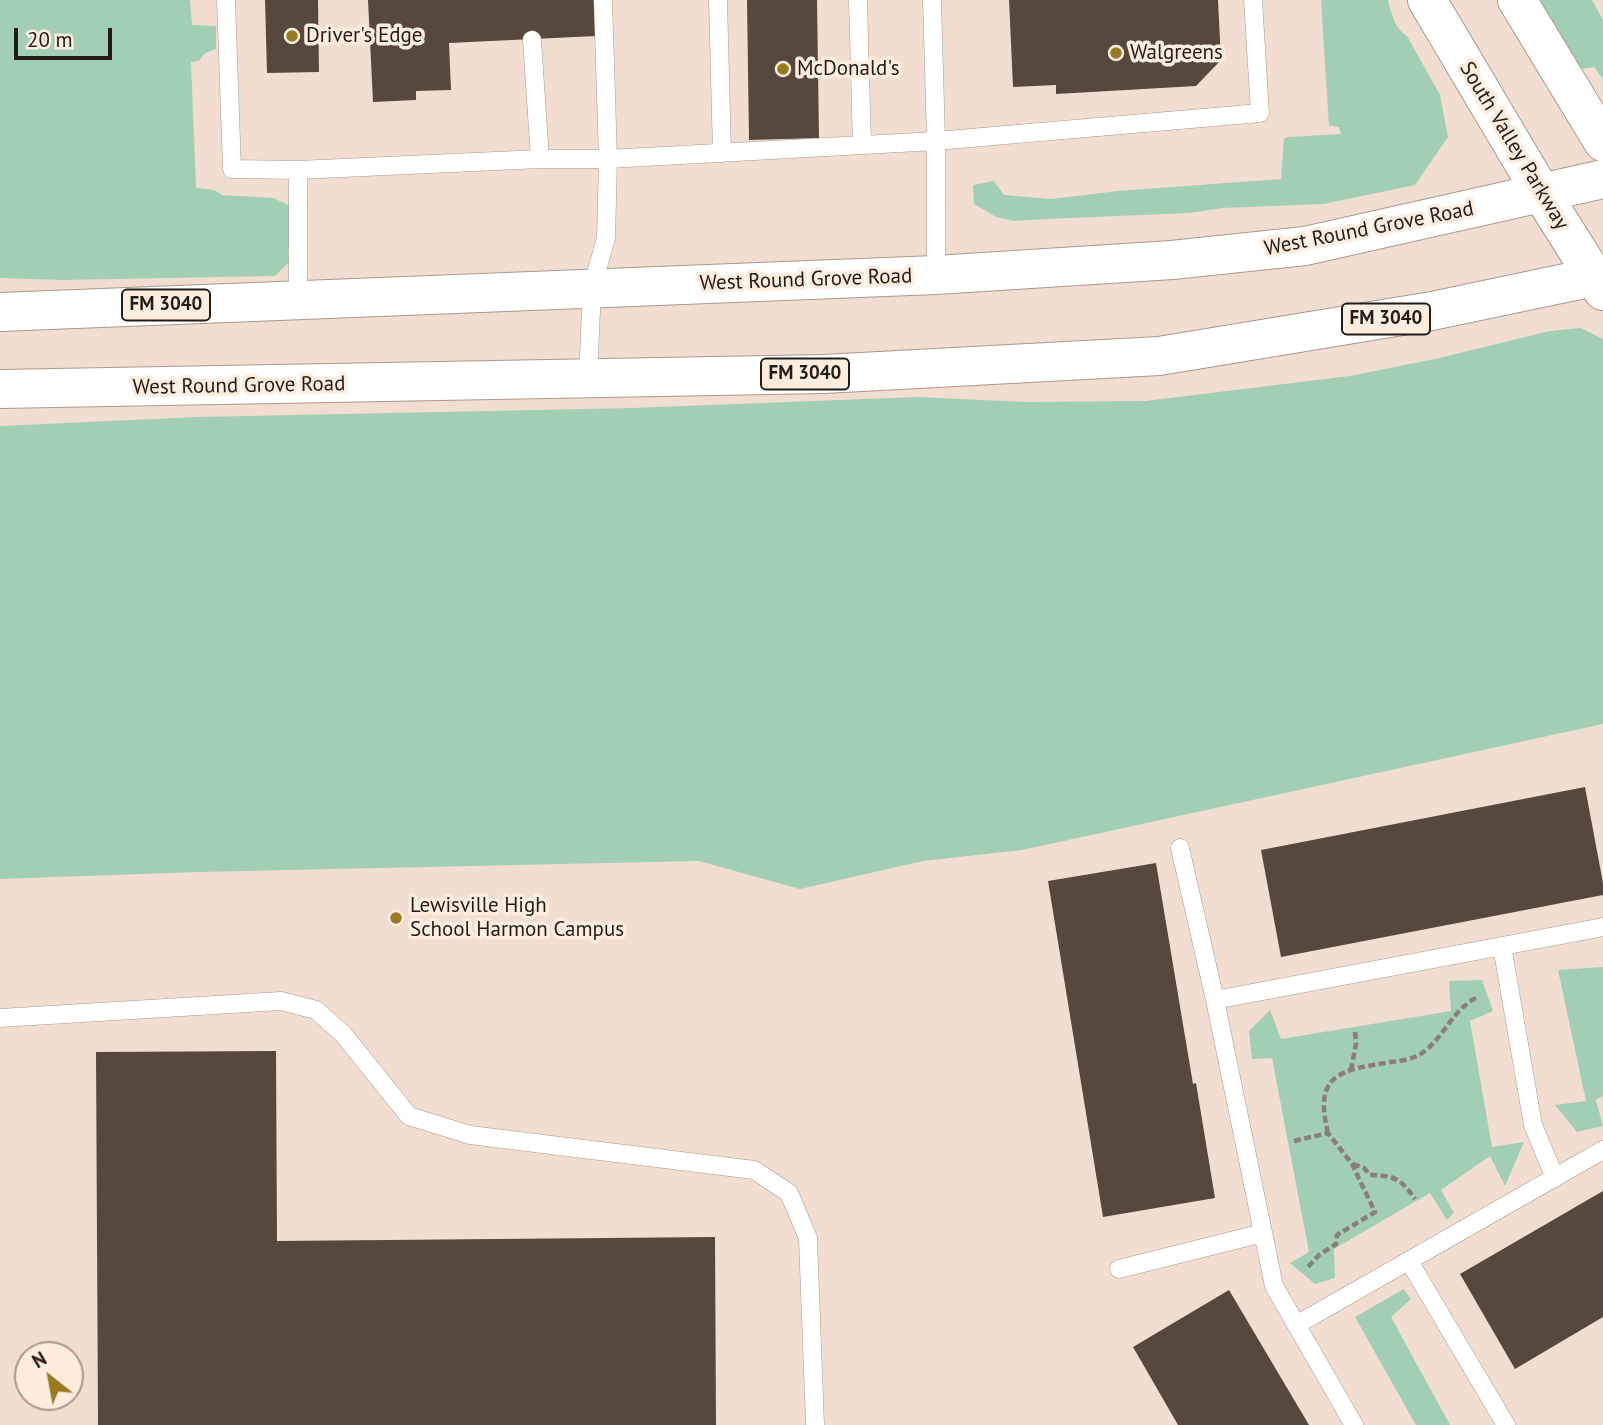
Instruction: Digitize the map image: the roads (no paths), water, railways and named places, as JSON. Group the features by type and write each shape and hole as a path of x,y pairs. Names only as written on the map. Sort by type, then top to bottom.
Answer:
{"main road":[{"name":"South Valley Parkway","path":"1427,0 1542,194 1600,282"},
{"path":"1517,0 1603,142"},
{"name":"West Round Grove Road","path":"0,312 936,275 1172,260 1305,246 1603,179"},
{"name":"West Round Grove Road","path":"0,389 824,374 1159,356 1600,282"}],"lane":[{"path":"226,0 232,169 298,170 540,159 608,159 936,141 1260,113 1253,0"},
{"path":"588,378 592,288 606,244 608,159 603,0"},
{"path":"718,0 722,153"},
{"path":"858,0 862,145"},
{"path":"932,0 936,275"},
{"path":"532,40 540,159"},
{"path":"298,170 298,300"},
{"path":"1180,848 1274,1286 1354,1425"},
{"path":"1214,1000 1603,927"},
{"path":"1502,946 1533,1125 1555,1178"},
{"path":"0,1018 281,1001 316,1010 343,1034 409,1116 470,1135 754,1170 789,1193 808,1238 815,1425"},
{"path":"1296,1325 1603,1150"},
{"path":"1119,1269 1263,1233"},
{"path":"1409,1261 1506,1425"}],"place":[{"name":"Driver's Edge","path":"292,36"},
{"name":"Walgreens","path":"1116,53"},
{"name":"McDonald's","path":"783,69"},
{"name":"Lewisville High School Harmon Campus","path":"396,918"}]}
